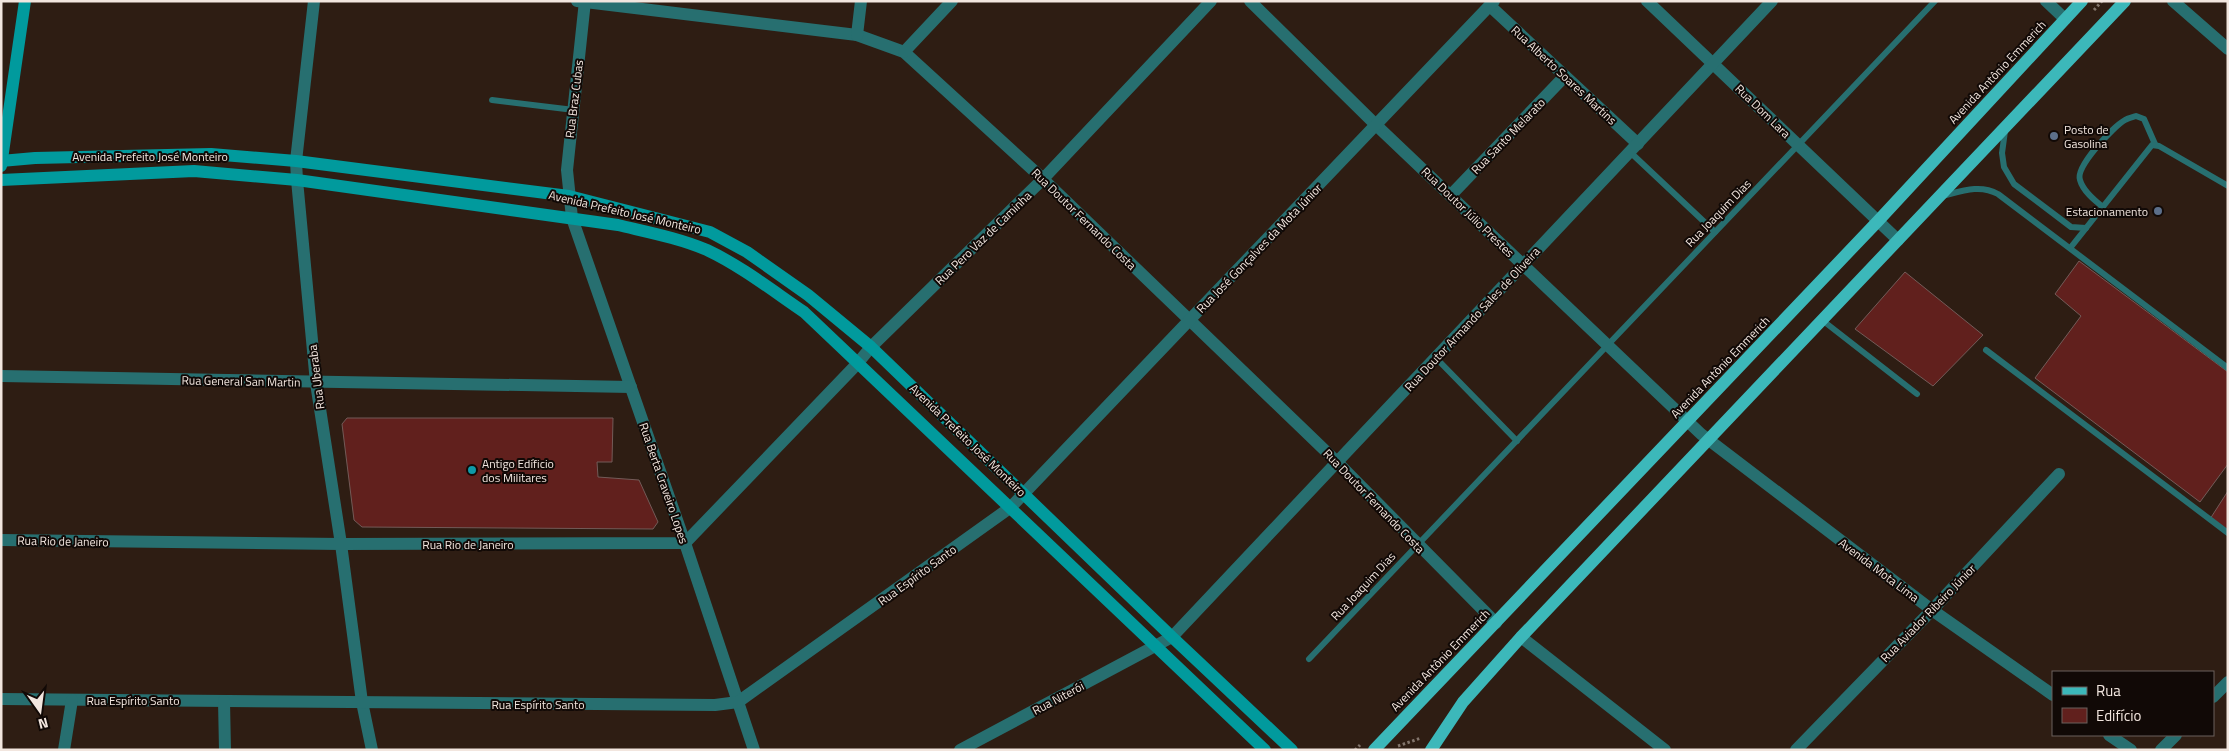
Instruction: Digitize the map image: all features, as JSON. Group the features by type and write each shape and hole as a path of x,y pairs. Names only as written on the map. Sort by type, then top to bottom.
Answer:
{"main road":[{"path":"2,163 25,1"},
{"name":"Avenida Antônio Emmerich","path":"1374,750 1878,221 2082,1"},
{"path":"1431,750 1463,702 1521,637 2126,1"},
{"name":"Avenida Prefeito José Monteiro","path":"2,163 35,158 211,154 296,161 569,196 710,232 747,252 800,289 871,347 1292,750"},
{"name":"Avenida Prefeito José Monteiro","path":"1,180 194,171 297,180 572,218 636,229 706,250 738,268 804,312 857,364 1012,507 1266,750"}],"street":[{"name":"Rua Uberaba","path":"314,1 296,161 297,180 316,383 341,544 362,702 372,750"},
{"path":"857,36 861,1"},
{"path":"904,52 952,1"},
{"name":"Rua Pero Vaz de Caminha","path":"857,364 871,347 1043,180 1211,1"},
{"name":"Rua Doutor Júlio Prestes","path":"1250,1 1376,125 1709,440"},
{"name":"Rua Dom Lara","path":"1648,1 1898,240"},
{"name":"Rua Doutor Armando Sales de Oliveira","path":"1172,637 1772,1"},
{"path":"2046,1 2065,19"},
{"path":"2173,1 2228,49"},
{"name":"Rua Doutor Fernando Costa","path":"583,2 857,36 904,52 1043,180 1337,462 1417,545 1496,622"},
{"name":"Rua Braz Cubas","path":"572,218 567,170 583,2"},
{"name":"Rua José Gonçalves da Mota Júnior","path":"1012,507 1492,4"},
{"name":"Rua Alberto Soares Martins","path":"1492,4 1634,148"},
{"name":"Rua Santo Melarato","path":"1451,196 1565,76"},
{"name":"Rua Berta Craveiro Lopes","path":"572,218 685,543 754,750"},
{"path":"685,543 857,364"},
{"name":"Rua General San Martin","path":"1,376 631,387"},
{"name":"Avenida Mota Lima","path":"1709,440 1932,610 2052,694"},
{"name":"Rua Aviador Ribeiro Júnior","path":"1796,750 1932,610 2059,474"},
{"name":"Rua Espírito Santo","path":"1,699 715,705 738,702 1012,507"},
{"name":"Rua Rio de Janeiro","path":"1,540 341,544 685,543"},
{"name":"Rua Niterói","path":"960,750 1172,637"},
{"path":"1521,637 1664,750"},
{"path":"2214,697 2228,682"},
{"path":"64,750 72,700"},
{"path":"224,701 225,750"},
{"path":"2110,736 2131,750"},
{"path":"2161,750 2175,736"}],"lane":[{"name":"Rua Joaquim Dias","path":"1309,659 1935,1"},
{"path":"492,100 574,110"},
{"path":"2103,207 2089,195 2080,180 2079,172 2093,151 2124,120 2136,116 2144,119 2155,144 2228,186"},
{"path":"2006,129 2002,153 2004,167 2014,184 2072,227 2086,228"},
{"path":"2070,247 2149,147 2155,144"},
{"name":"Rua Alberto Soares Martins","path":"1634,148 1715,232"},
{"path":"1941,197 1967,190 1989,189 2070,247 2228,368"},
{"path":"1822,320 1917,394"},
{"path":"1986,350 2228,532"},
{"path":"1436,358 1516,441"}],"path":[{"path":"1356,750 1360,745"}],"building":[{"path":"2079,261 2228,372 2228,464 2200,502 2035,378 2081,316 2055,294"},
{"path":"1905,272 1983,335 1933,386 1855,329"},
{"name":"Antigo Edíficio dos Militares","path":"347,418 613,418 612,462 597,462 598,477 639,480 658,522 653,529 362,527 354,520 342,424"},
{"path":"2228,491 2228,533 2210,519"}],"place":[{"name":"Posto de Gasolina","path":"2054,136"},
{"name":"Estacionamento","path":"2158,211"},
{"name":"Antigo Edíficio dos Militares","path":"472,470"}]}
